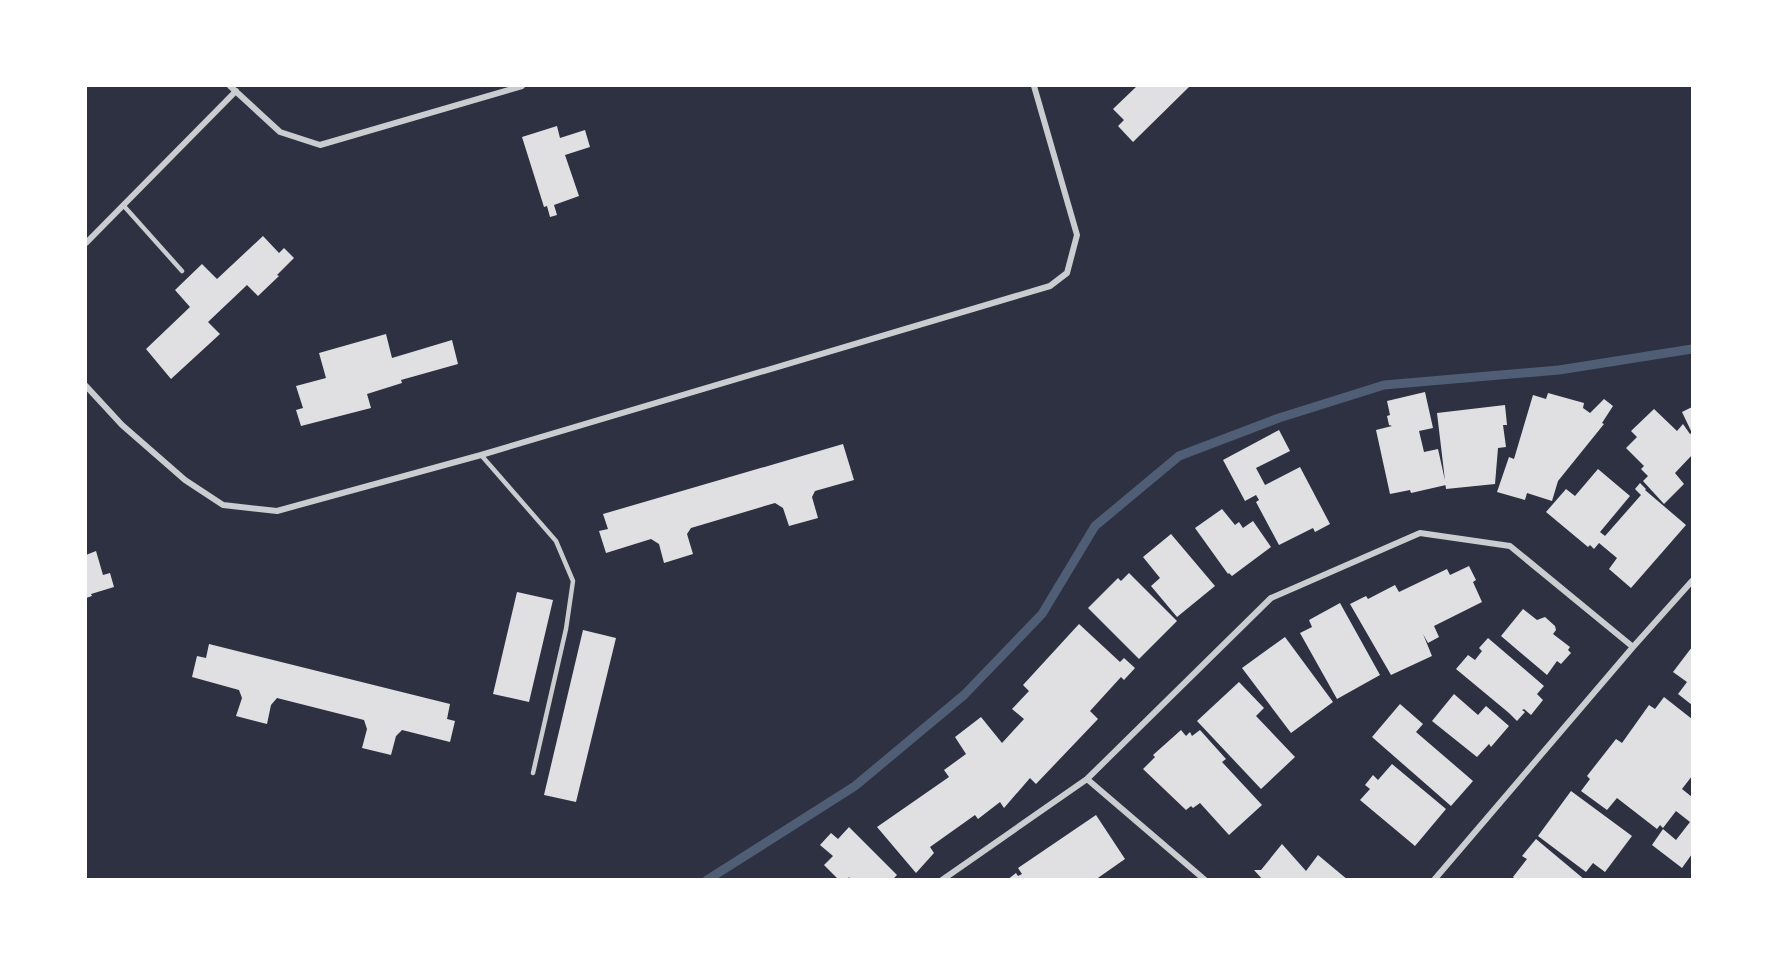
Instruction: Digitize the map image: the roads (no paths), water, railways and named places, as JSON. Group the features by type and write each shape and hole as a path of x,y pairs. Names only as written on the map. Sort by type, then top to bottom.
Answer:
{"street":[{"path":"230,86 280,132 320,145 522,86"},
{"path":"86,390 185,480 223,505 277,512 481,455 1050,286 1068,273 1077,235 1034,86"},
{"path":"86,243 236,91"},
{"path":"942,879 1087,779 1271,598 1420,532 1510,546 1633,646"},
{"path":"1434,879 1633,646 1692,581"},
{"path":"1087,779 1205,879"}],"lane":[{"path":"123,205 182,271"},
{"path":"481,455 556,541 573,581 566,629 533,773"}],"waterway":[{"path":"707,880 855,786 964,695 1042,614 1095,526 1179,456 1279,418 1384,385 1559,370 1692,349"}]}
